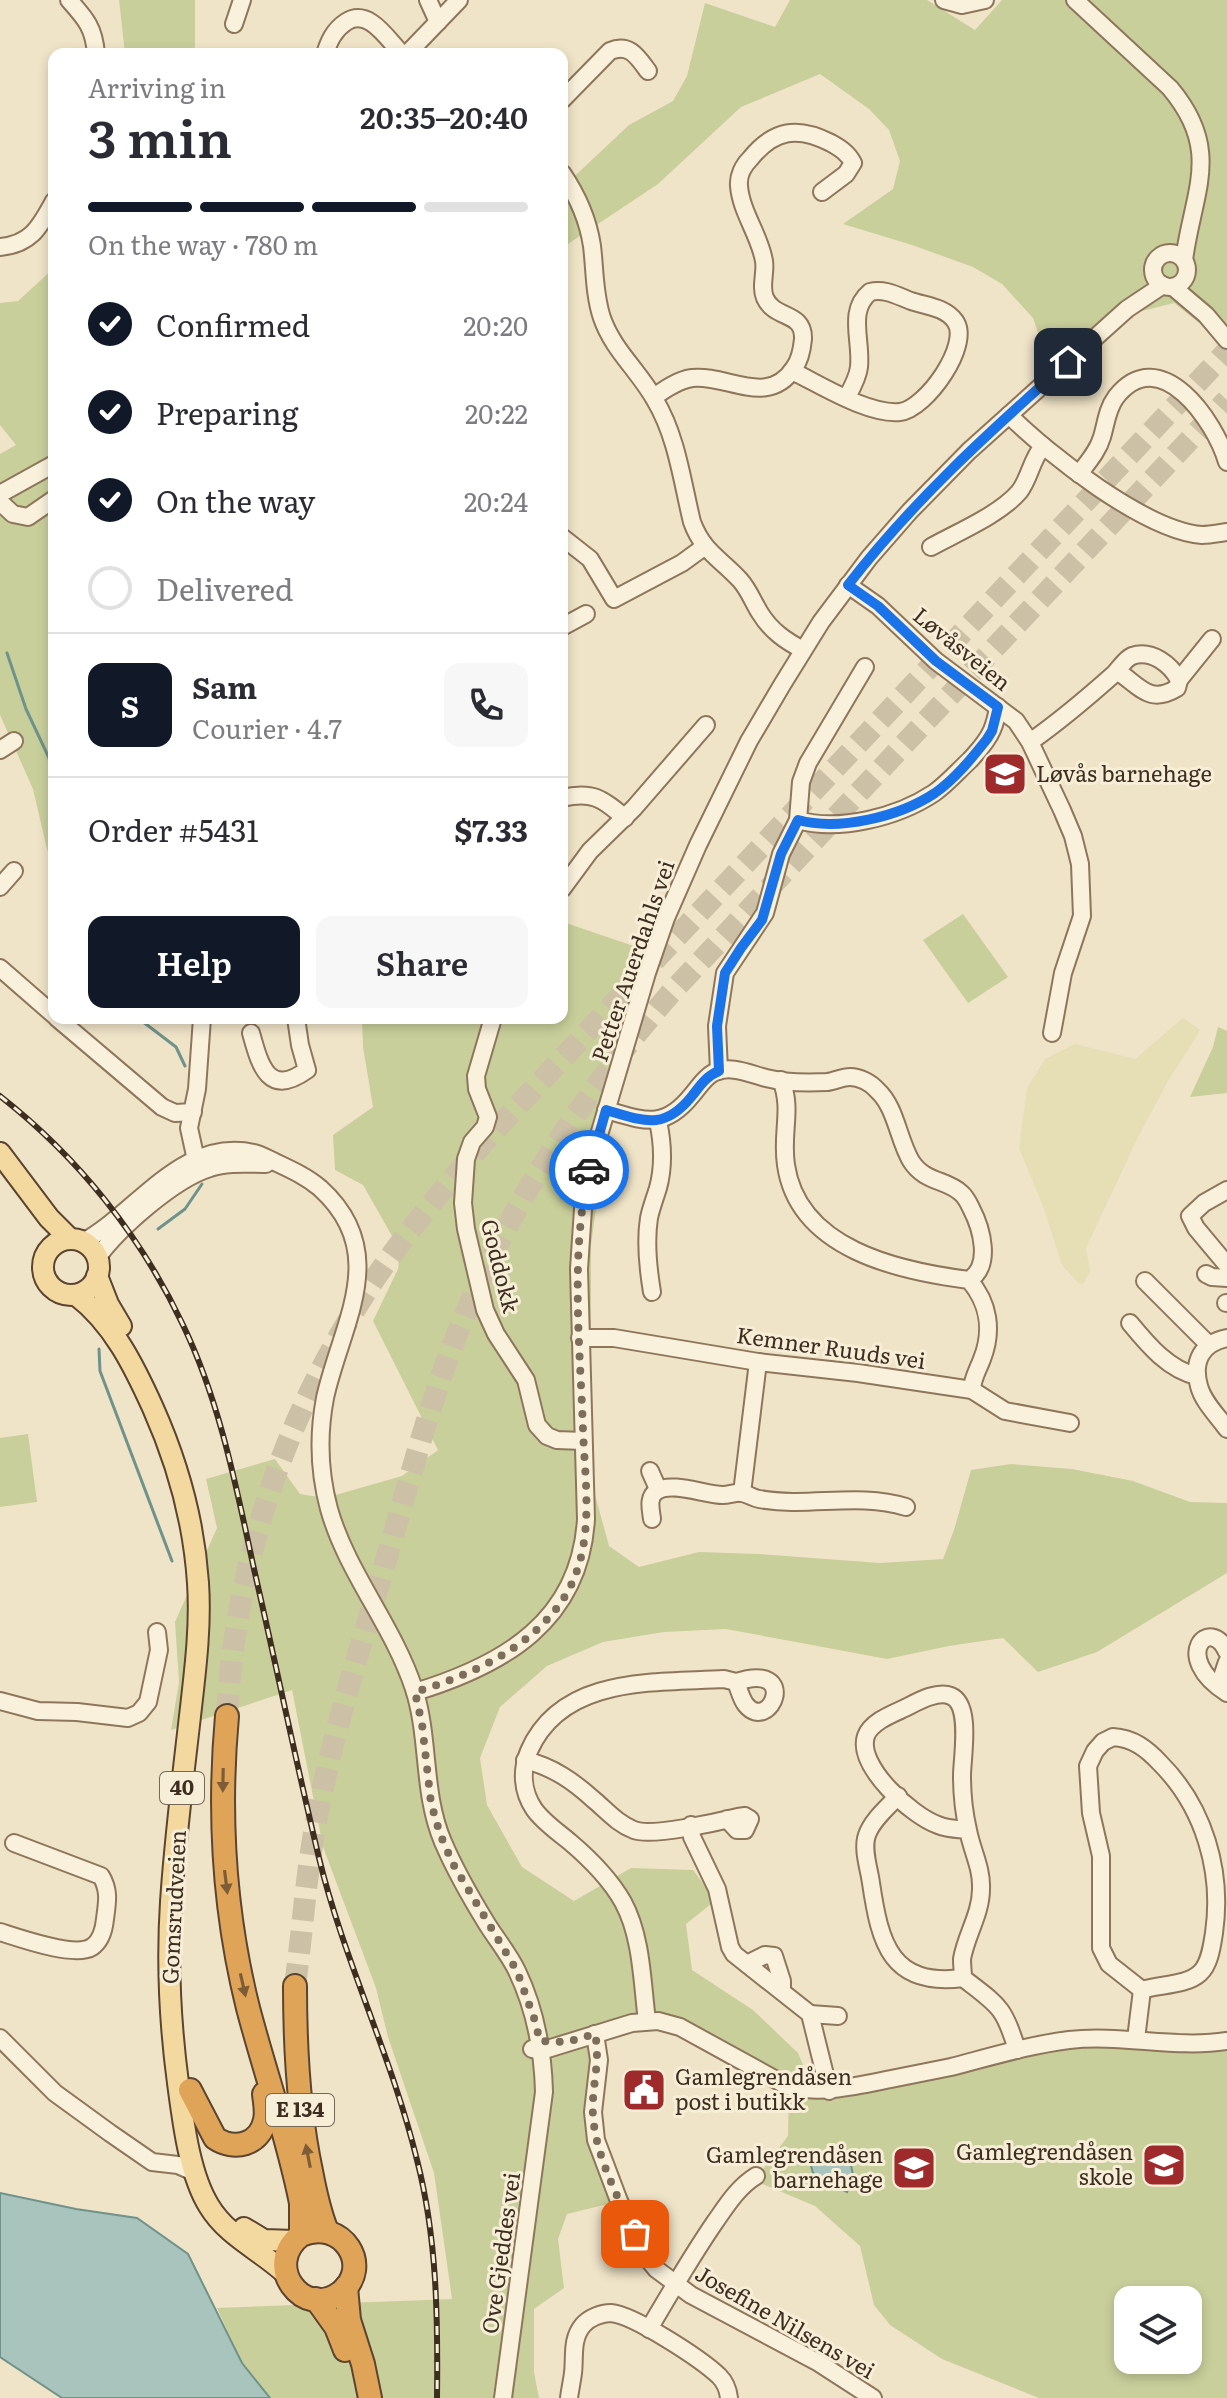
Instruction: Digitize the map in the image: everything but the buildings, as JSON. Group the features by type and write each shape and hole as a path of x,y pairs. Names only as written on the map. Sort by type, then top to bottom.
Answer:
{"highway":[{"name":"E 134","path":"227,1716 222,1812 225,1872 239,1967 299,2194 298,2238 286,2255 285,2273"},
{"name":"E 134","path":"295,1986 299,2105 318,2208 327,2231 342,2239 352,2253 353,2270 346,2287 349,2320 370,2398"},
{"name":"E 134","path":"190,2090 215,2138 235,2145 252,2141 263,2127 266,2111 259,2049"},
{"path":"298,2238 313,2231 327,2231"},
{"path":"285,2273 297,2291 316,2299 333,2297 346,2287"},
{"path":"316,2299 339,2333 356,2398"}],"main road":[{"name":"Gomsrudveien","path":"0,1153 49,1218 87,1254 108,1304 145,1367 174,1428 195,1490 207,1557 210,1604 180,1934 182,2011 190,2090 207,2174 222,2206 241,2226 259,2238 272,2241 298,2238"},
{"name":"40","path":"0,1170 41,1231 47,1254 43,1273 49,1284 59,1292 76,1295"},
{"path":"47,1254 59,1242 87,1254 88,1288 76,1295"},
{"name":"Gomsrudveien","path":"76,1295 107,1324 150,1402 184,1493 196,1558 199,1604 196,1661 169,1933 172,2035 188,2139 207,2203 220,2221 285,2273"}],"street":[{"path":"69,0 88,23 95,48"},
{"path":"234,24 242,0"},
{"path":"428,0 438,22"},
{"path":"410,48 459,0"},
{"path":"944,0 962,5 985,0"},
{"path":"1075,0 1170,88 1188,114 1196,132 1202,162 1201,185 1190,221 1184,260 1187,272 1169,281 1206,315 1227,340"},
{"path":"327,48 339,27 355,17 368,20 398,48"},
{"path":"568,94 610,51 619,47 632,51 648,71"},
{"path":"654,397 692,378 754,389 778,383 792,371 801,353 803,332 798,322 773,310 765,299 764,261 740,191 740,177 747,162 771,140 787,133 806,133 840,148 853,163 846,174 822,192"},
{"path":"568,182 578,198 590,232 602,319 620,354 654,397 668,425 692,522 704,547 745,586 769,626 803,650"},
{"path":"0,247 27,239 41,225 48,212"},
{"name":"Petter Auerdahls vei","path":"415,1692 451,1680 519,1644 543,1624 566,1593 576,1571 584,1544 586,1519 579,1269 582,1211 591,1162 647,973 676,894 749,741 803,650 848,585 910,511 942,477 1127,309 1169,281 1154,262 1168,252 1190,221"},
{"path":"1168,252 1184,260"},
{"path":"792,371 847,397 883,411 900,412 913,407 948,366 960,338 958,324 938,308 884,291 870,292 857,311 859,369 847,397"},
{"path":"1079,474 1096,452 1116,397 1136,382 1152,379 1169,383 1189,398 1218,437 1227,462"},
{"path":"1009,415 1079,474 1119,500 1176,529 1202,535 1227,532"},
{"path":"931,547 1014,497 1025,483 1043,446"},
{"path":"0,494 48,467"},
{"path":"0,502 13,514 28,517 48,503"},
{"path":"568,542 590,559 614,599 682,563 704,547"},
{"name":"Løvåsveien","path":"848,585 878,606 928,655 1021,727 1073,836 1082,877 1082,916 1063,973 1052,1033"},
{"path":"568,624 586,614"},
{"path":"1117,671 1149,695 1169,693 1177,688 1179,680 1212,639"},
{"path":"1030,742 1054,726 1136,655 1155,657 1167,663 1179,680"},
{"path":"719,1071 717,1026 725,973 762,920 781,854 798,820 801,782 808,763 865,667"},
{"path":"798,820 823,825 844,824 882,815 923,800 943,787 978,751 992,731 998,707"},
{"path":"568,881 590,851 625,818 706,725"},
{"path":"568,797 593,796 612,806 625,818"},
{"path":"0,887 14,871"},
{"path":"0,968 48,1009"},
{"path":"65,1024 162,1107 175,1113 193,1112"},
{"path":"201,1024 189,1128 202,1162"},
{"path":"251,1033 261,1066 271,1078 290,1079 307,1070 297,1024"},
{"name":"Goddokk","path":"491,1024 476,1076 477,1089 488,1117 485,1127 472,1142 466,1159 463,1203 466,1229 485,1310 496,1334 529,1386 537,1425 547,1436 557,1440 583,1441"},
{"path":"606,1110 644,1121 658,1121 675,1114 706,1078 719,1071 731,1070 797,1083 854,1077 875,1087 886,1103 912,1162 924,1175 961,1193 976,1218 983,1255 980,1270 969,1280"},
{"path":"781,1080 788,1103 784,1130 786,1168 795,1194 808,1216 824,1232 860,1253 912,1270 969,1280 982,1300 989,1320 989,1331 972,1390"},
{"path":"652,1292 647,1246 649,1219 662,1163 663,1143 658,1121"},
{"name":"Ove Gjeddes vei","path":"87,1254 110,1242 202,1162 281,1165 310,1180 330,1199 345,1220 355,1248 358,1275 357,1292 326,1396 320,1431 321,1467 329,1508 338,1533 392,1637 415,1692 431,1803 440,1834 453,1864 488,1925 537,2047 540,2114 534,2177 503,2398"},
{"path":"1227,1190 1204,1203 1190,1216 1196,1228 1227,1265"},
{"path":"1206,1274 1227,1278"},
{"path":"1145,1281 1204,1351"},
{"path":"1130,1323 1169,1363 1183,1373 1197,1376"},
{"name":"Kemner Ruuds vei","path":"580,1338 620,1338 758,1362 972,1390 1005,1411 1070,1423"},
{"path":"1227,1338 1204,1351 1197,1376 1199,1388 1227,1429"},
{"path":"742,1493 758,1362"},
{"path":"650,1471 658,1489"},
{"path":"652,1519 652,1495 658,1489 670,1488 720,1495 742,1493 755,1499 785,1503 885,1500 906,1507"},
{"path":"0,1701 38,1711 128,1718 139,1713 148,1702 159,1650 157,1632"},
{"path":"1227,1652 1225,1646 1211,1637 1198,1644 1196,1651 1197,1661 1204,1671 1227,1691"},
{"path":"1227,1662 1223,1674 1227,1691"},
{"path":"647,2021 641,1967 630,1917 622,1900 601,1872 534,1808 525,1786 525,1760 548,1722 568,1706 599,1690 628,1685 724,1679 736,1682"},
{"path":"963,1978 963,1959 980,1904 981,1890 962,1785 965,1726 960,1704 949,1695 927,1698 890,1715 867,1732 866,1753 872,1767 898,1796 936,1825 968,1830"},
{"path":"1113,1737 1144,1747 1170,1773 1192,1805 1204,1830 1215,1872 1218,1908 1208,1962 1202,1972 1192,1978 1142,1990 1109,1964 1101,1948 1101,1856 1091,1813 1088,1766 1095,1751 1113,1737"},
{"path":"525,1760 552,1768 616,1820 636,1832 727,1819"},
{"path":"898,1796 873,1824 867,1835 865,1850 885,1945 903,1967 915,1974 930,1979 963,1978 1000,2007 1017,2050"},
{"path":"691,1825 692,1837 717,1889 734,1954 810,2014 838,2016"},
{"path":"0,1932 36,1944 82,1950 92,1947 105,1926 108,1895 101,1876 14,1843"},
{"path":"747,1964 765,1955 774,1956 782,1991"},
{"path":"1136,2039 1142,1990"},
{"path":"810,2014 829,2091"},
{"path":"537,2047 567,2042 632,2023 658,2021 680,2027 789,2087 829,2091 1073,2040 1136,2039 1202,2044 1227,2041"},
{"name":"Josefine Nilsens vei","path":"595,2034 599,2060 593,2112 596,2140 619,2201 647,2258 675,2284 736,2321 819,2363 873,2398"},
{"path":"0,2038 55,2093 146,2158 152,2162 178,2165 196,2173"},
{"path":"146,2158 173,2153 188,2139"},
{"name":"Josefine Nilsens vei","path":"675,2284 732,2197 756,2176"},
{"path":"649,2329 675,2284"},
{"path":"569,2398 574,2347 580,2328 586,2322 610,2313 649,2329 720,2377 729,2398"}],"shaded area":[{"path":"1183,1018 1200,1030 1138,1137 1086,1248 1090,1271 1083,1284 1078,1283 1062,1265 1043,1206 1019,1148 1027,1088 1045,1059 1075,1044 1135,1059"}],"green space":[{"path":"119,0 195,0 195,48 124,48"},
{"path":"790,0 927,0 975,30 1002,0 1227,0 1227,354 1208,330 1174,303 1138,312 1087,348 1054,379 1033,318 1002,284 973,267 843,224 893,189 900,161 889,130 869,109 820,74 741,107 658,184 568,244 568,182 629,125 673,101 687,76 705,3 775,27"},
{"path":"48,274 48,852 33,789 0,715 0,454 16,445 0,425 0,303 18,301"},
{"path":"963,914 1008,977 968,1003 923,940"},
{"path":"568,923 657,954 621,1068 591,1245 594,1491 609,1546 639,1567 699,1552 880,1563 943,1559 971,1470 1011,1464 1072,1469 1133,1481 1190,1502 1227,1503 1227,1573 1097,1652 1038,1672 1003,1638 887,1659 726,1629 664,1632 603,1642 547,1666 500,1707 480,1758 487,1805 522,1867 574,1901 631,1868 693,1870 716,1900 686,1924 692,1970 753,2010 798,2053 810,2082 922,2073 979,2049 1040,2041 1227,2034 1227,2398 1039,2398 942,2359 890,2325 874,2305 860,2246 815,2206 760,2183 763,2169 788,2136 789,2087 675,2033 644,2026 596,2037 598,2121 612,2203 567,2214 558,2239 564,2288 534,2309 534,2372 539,2398 270,2398 242,2363 217,2308 452,2299 434,2173 388,2037 376,1988 323,1847 292,1690 171,1730 179,1682 175,1622 217,1528 206,1479 275,1459 300,1494 325,1498 402,1476 438,1450 373,1321 398,1269 400,1250 363,1185 335,1170 333,1135 373,1107 362,1024 568,1024"},
{"path":"1218,1027 1227,1031 1227,1093 1190,1097 1213,1047"},
{"path":"28,1434 37,1502 0,1507 0,1438"}],"water":[{"path":"822,2156 850,2160 853,2175 847,2192 813,2173 810,2162"},
{"path":"0,2193 137,2218 188,2254 242,2363 270,2398 62,2398 0,2357"}],"waterway":[{"path":"7,653 26,709 48,756"},
{"path":"146,1024 176,1047 185,1066"},
{"path":"158,1229 185,1209 202,1184"},
{"path":"99,1349 100,1371 172,1561"}],"tunnel":[{"path":"227,1716 241,1599 272,1484 318,1376 378,1274 435,1199 497,1128 1227,351"},
{"path":"295,1986 314,1834 325,1779 350,1680 419,1448 443,1372 472,1299 494,1251 545,1161 604,1075 670,994 1227,400"}],"railway":[{"path":"0,1096 56,1145 127,1230 166,1292 207,1384 233,1476 329,1896 407,2122 424,2189 435,2278 437,2398"}],"way so far":[{"path":"589,1170 579,1247 586,1519 584,1544 572,1583 551,1615 519,1644 442,1684 415,1692 431,1803 440,1834 453,1864 517,1971 540,2041 567,2042 595,2034 599,2060 593,2112 596,2140 635,2234"}],"place":[{"name":"Løvås barnehage","path":"1005,774"},
{"name":"Gamlegrendåsen post i butikk","path":"644,2090"},
{"name":"Gamlegrendåsen skole","path":"1164,2165"},
{"name":"Gamlegrendåsen barnehage","path":"914,2168"}],"route":[{"path":"589,1170 606,1110 644,1121 663,1119 675,1114 706,1078 719,1071 717,1026 725,973 762,920 781,854 798,820 823,825 844,824 882,815 923,800 943,787 978,751 992,731 998,707 936,661 878,606 848,585 897,525 942,477 1068,362"}]}
